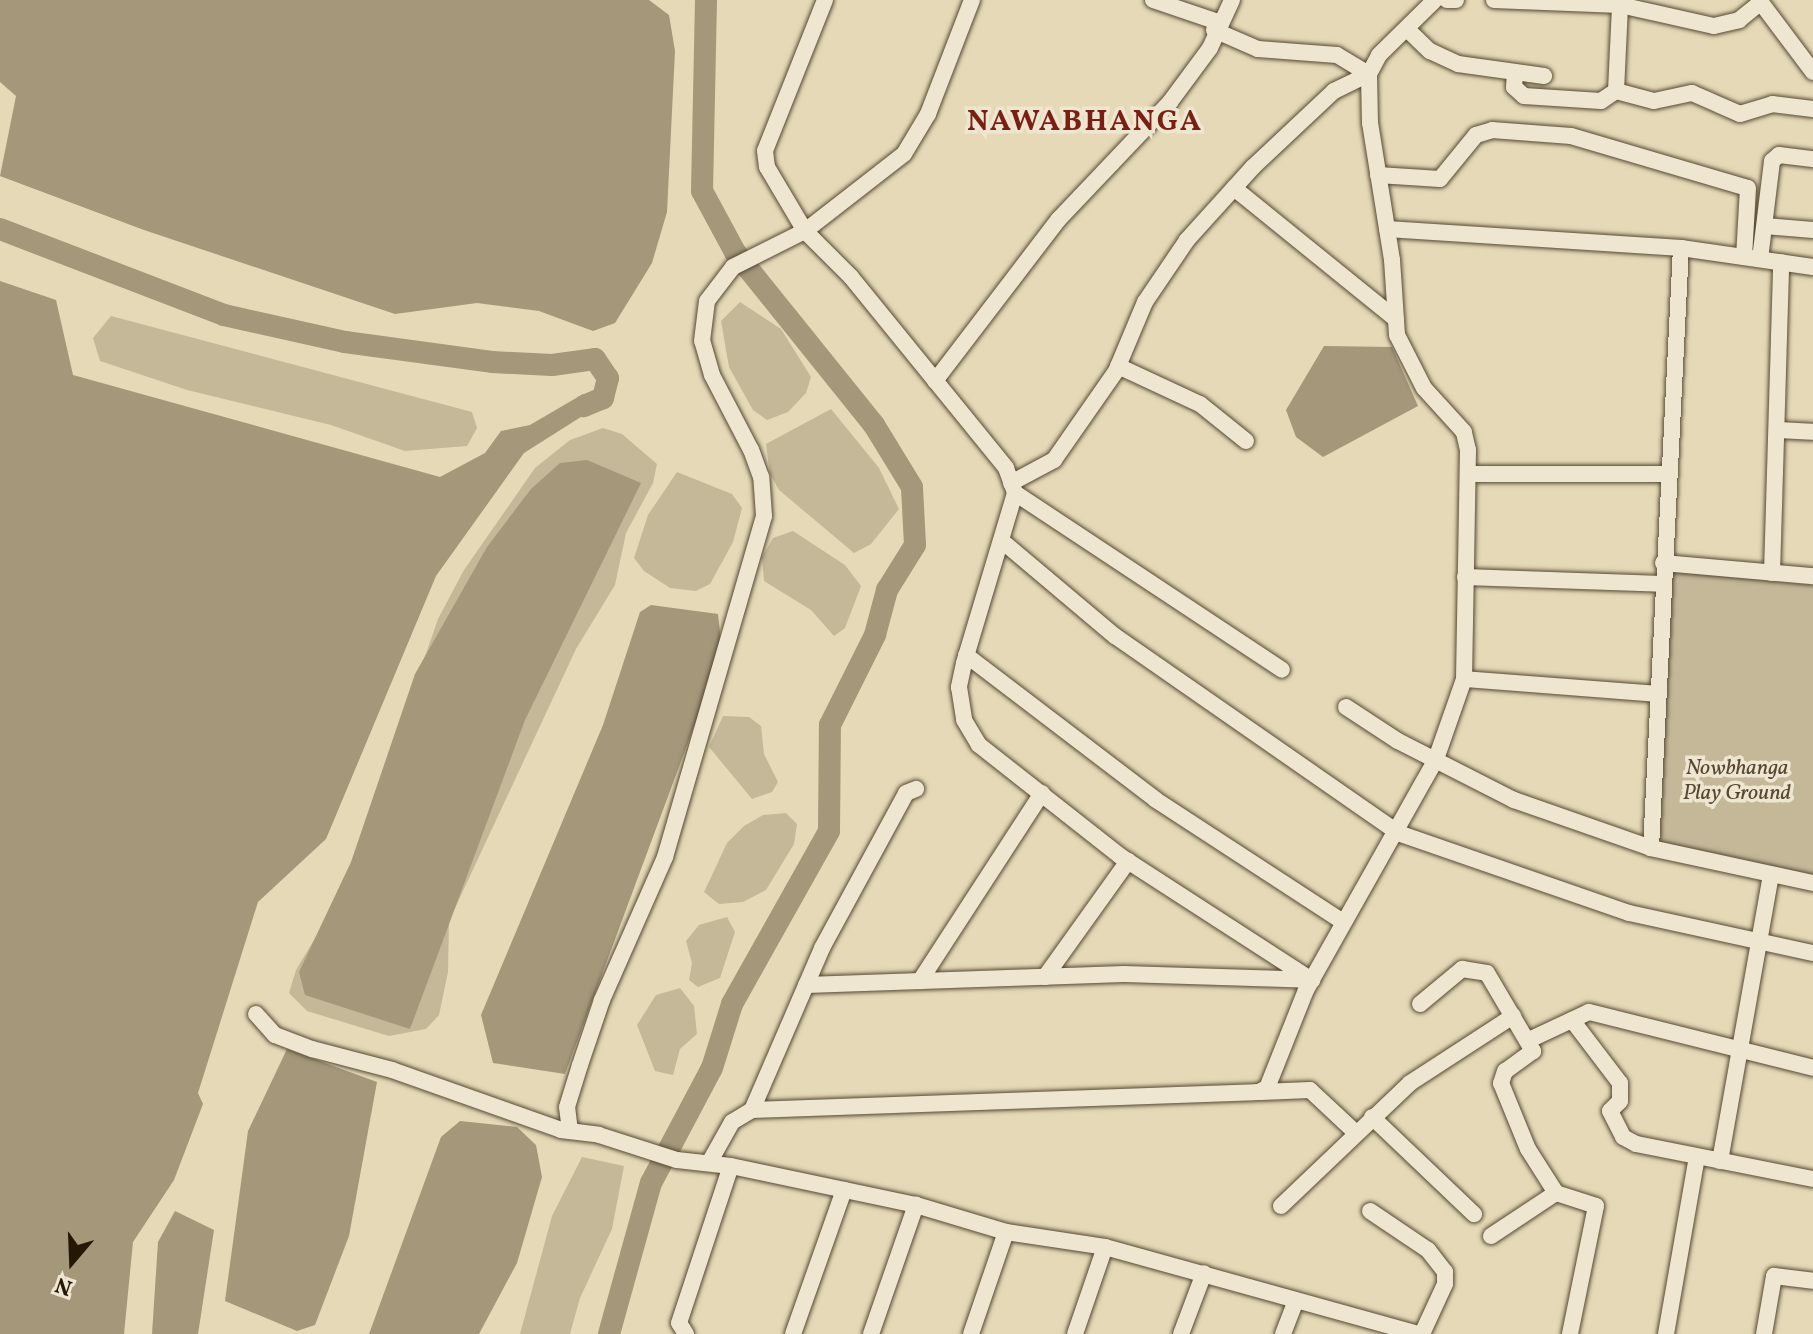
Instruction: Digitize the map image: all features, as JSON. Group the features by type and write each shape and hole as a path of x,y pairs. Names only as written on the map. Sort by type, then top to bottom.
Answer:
{"street":[{"path":"825,0 765,151 767,167 805,231 851,277 1006,468 1013,488 1002,541 959,687 964,720 979,745 1128,861 1312,980"},
{"path":"570,1131 567,1107 580,1065 602,1000 665,857 764,516 761,477 751,450 712,375 702,341 707,301 733,267 805,231 904,154 928,114 972,0"},
{"path":"1153,0 1216,26 1258,49 1337,55 1369,74"},
{"path":"935,381 1059,219 1170,102 1210,48 1216,26 1232,0"},
{"path":"1259,1092 1271,1080 1312,980 1343,922 1398,833 1436,759 1464,679 1468,474 1464,432 1424,388 1400,344 1378,175 1369,74 1379,55 1409,31 1435,0"},
{"path":"1447,0 1456,0"},
{"path":"1494,0 1614,3 1714,26 1739,20 1760,1 1813,72"},
{"path":"1614,3 1616,91"},
{"path":"1409,31 1445,59 1544,76"},
{"path":"1515,73 1514,87 1524,96 1601,101 1616,91 1654,101 1692,93 1740,114 1772,104 1813,109"},
{"path":"1013,488 1054,460 1118,366 1145,302 1187,240 1234,188 1334,91 1369,74"},
{"path":"1378,175 1440,179 1476,135 1492,130 1571,136 1748,188 1752,258"},
{"path":"1752,258 1765,226 1772,161 1779,155 1813,159"},
{"path":"1234,188 1396,319"},
{"path":"1765,226 1813,230"},
{"path":"1387,229 1424,227 1681,248 1813,267"},
{"path":"1651,848 1667,474 1681,248"},
{"path":"1772,573 1781,262"},
{"path":"1118,366 1200,404 1246,441"},
{"path":"1777,430 1813,432"},
{"path":"1468,474 1667,474"},
{"path":"1013,488 1282,670"},
{"path":"1002,541 1115,636 1398,833 1558,891 1813,953"},
{"path":"1663,563 1813,576"},
{"path":"1465,577 1662,584"},
{"path":"966,655 1144,792 1343,922"},
{"path":"1464,679 1657,694"},
{"path":"1346,707 1514,800 1651,848 1813,883"},
{"path":"752,1110 806,985 906,793 916,789"},
{"path":"920,981 1042,793"},
{"path":"1045,977 1128,861"},
{"path":"1720,1161 1771,874"},
{"path":"1420,1004 1462,969 1475,967 1487,973 1529,1040 1533,1051 1505,1071 1501,1083 1528,1149 1556,1193 1596,1206 1570,1334"},
{"path":"806,985 1045,977 1312,980"},
{"path":"1529,1040 1589,1012 1740,1053 1813,1068"},
{"path":"256,1014 275,1035 312,1049 392,1070 570,1131 625,1143 677,1160 731,1166 916,1205 1006,1232 1105,1247 1204,1273 1387,1331 1420,1334 1445,1284 1445,1272 1428,1250 1370,1211"},
{"path":"1281,1206 1355,1132 1410,1083 1513,1016"},
{"path":"1572,1020 1620,1083 1620,1101 1610,1111 1623,1137 1697,1157 1813,1179"},
{"path":"709,1163 732,1122 752,1110 1310,1090 1355,1132"},
{"path":"1372,1117 1474,1214"},
{"path":"1666,1334 1697,1157"},
{"path":"686,1334 679,1323 731,1166"},
{"path":"793,1334 844,1190"},
{"path":"1491,1236 1556,1193"},
{"path":"871,1334 916,1205"},
{"path":"971,1334 1006,1232"},
{"path":"1075,1334 1105,1247"},
{"path":"1181,1334 1204,1273"},
{"path":"1764,1334 1774,1276 1813,1281"},
{"path":"1283,1334 1295,1302"}],"green space":[{"path":"740,302 781,329 811,377 806,393 788,412 767,420 753,410 729,367 721,321"},
{"path":"111,316 472,412 477,428 467,446 405,451 331,425 187,390 100,361 93,338"},
{"path":"831,409 879,468 899,509 871,544 854,553 779,490 770,474 766,444"},
{"path":"603,428 622,434 657,464 653,483 626,533 615,585 576,649 449,921 448,972 439,1015 426,1029 389,1036 307,1011 289,993 296,970 343,891 438,619 464,570 535,468 570,440"},
{"path":"677,472 732,494 742,508 733,542 710,584 696,591 670,588 644,571 634,558 648,515"},
{"path":"793,531 845,565 861,586 845,628 834,636 811,610 764,581 762,557 773,538"},
{"name":"Nowbhanga Play Ground","path":"1667,571 1813,585 1813,878 1659,847"},
{"path":"723,716 749,717 761,726 764,754 778,782 772,792 752,799 709,747"},
{"path":"786,813 797,824 794,844 766,890 743,902 719,904 704,892 727,843 744,826 763,815"},
{"path":"727,917 735,932 720,978 698,987 689,980 692,963 686,941 699,925"},
{"path":"680,988 694,1006 697,1034 680,1049 673,1075 655,1071 637,1025 656,995"},
{"path":"582,1157 624,1166 612,1229 580,1298 570,1334 520,1334 552,1216"}],"shaded area":[{"path":"0,0 649,0 669,15 675,51 667,212 652,263 615,323 593,331 539,311 477,303 395,314 144,230 0,176 16,96 0,82"},
{"path":"0,281 56,300 73,375 440,477 485,453 501,431 530,425 583,394 584,415 524,453 436,576 326,839 258,902 198,1093 203,1104 174,1180 133,1242 124,1334 0,1334"},
{"path":"1324,346 1392,347 1418,406 1323,457 1296,437 1286,410"},
{"path":"587,460 641,483 525,720 410,1029 305,995 299,972 351,862 415,674 487,547 531,489 560,463"},
{"path":"651,605 718,614 722,651 565,1074 493,1063 481,1015 603,725 640,612"},
{"path":"287,1049 377,1082 349,1236 315,1325 297,1331 225,1301 248,1131"},
{"path":"460,1121 517,1127 536,1145 542,1177 517,1263 479,1334 369,1334 441,1137"},
{"path":"175,1211 214,1230 198,1334 152,1334 158,1242"}],"waterway":[{"path":"609,1334 651,1183 712,1068 732,1004 829,831 830,725 875,635 887,590 915,545 912,487 874,425 735,252 702,191 706,0"},
{"path":"0,229 224,315 345,342 492,362 552,365 595,359 608,378 603,398 584,406"}],"district":[{"name":"NAWABHANGA","path":"1085,122"}]}
